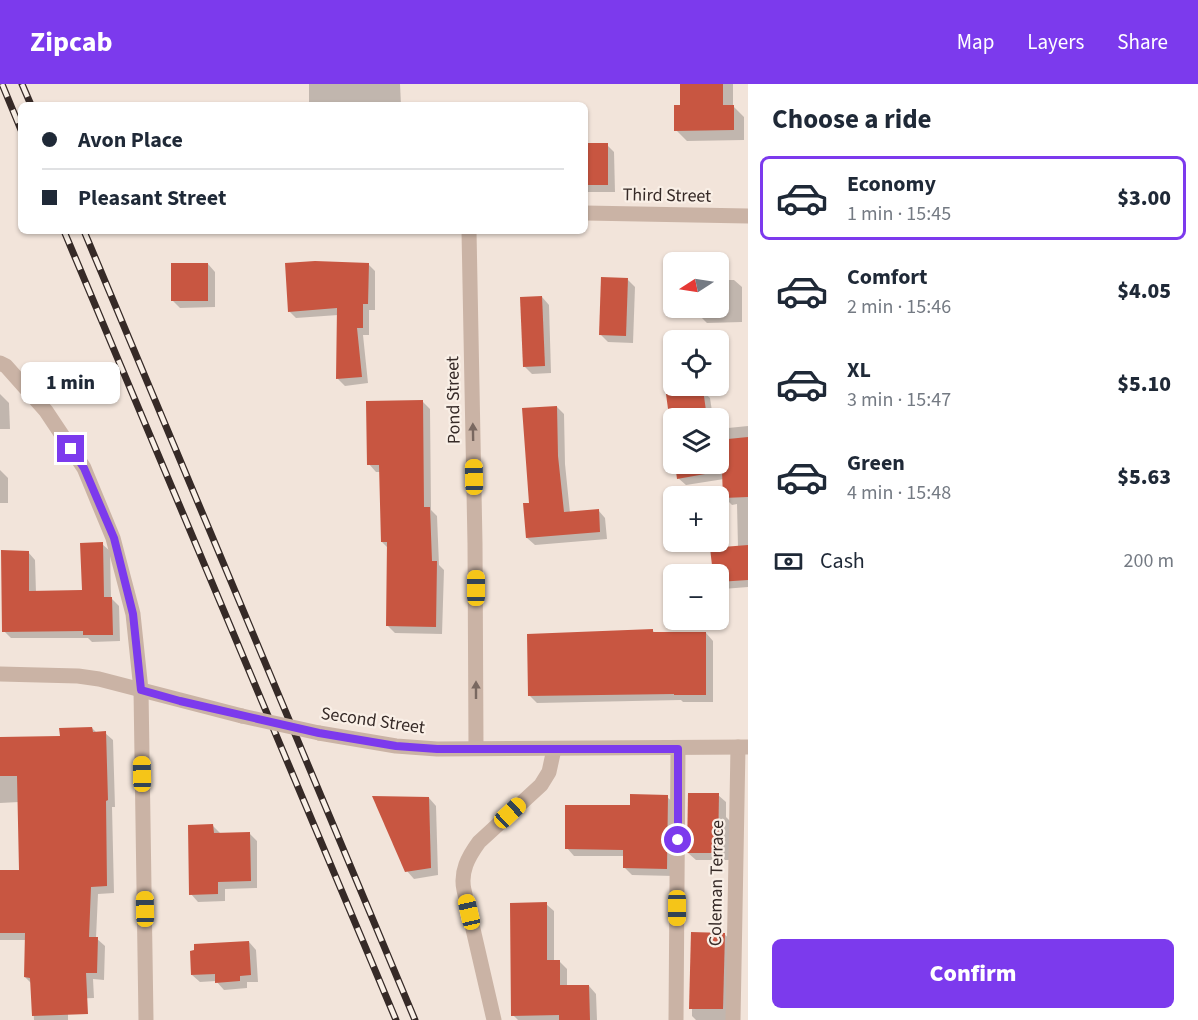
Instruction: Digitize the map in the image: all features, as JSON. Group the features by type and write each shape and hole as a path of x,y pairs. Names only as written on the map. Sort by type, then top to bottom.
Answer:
{"street":[{"name":"Third Street","path":"588,213 748,216"},
{"name":"Pond Street","path":"469,234 475,532 476,748"},
{"path":"0,363 6,366 46,411 84,468 114,538 133,614 141,690 146,1020"},
{"name":"Second Street","path":"0,674 78,676 99,679 242,716 319,733 396,746 437,749 743,747"},
{"name":"Coleman Terrace","path":"733,1020 743,747"},
{"path":"494,1020 462,882 463,873 471,852 479,842 541,785 549,772 554,749"},
{"path":"676,1020 678,749"}],"building":[{"path":"680,84 723,84 723,105 734,105 734,130 674,131 674,105 680,105"},
{"path":"588,143 608,143 608,185 588,185"},
{"path":"315,261 369,263 368,304 363,304 363,328 357,328 362,377 336,379 337,308 288,312 285,263"},
{"path":"171,263 208,263 208,301 171,301"},
{"path":"601,277 628,278 626,336 599,335"},
{"path":"542,296 545,366 523,367 520,297"},
{"path":"666,396 704,396 706,408 668,408"},
{"path":"423,400 424,507 430,507 432,561 437,561 436,627 386,626 387,542 381,542 379,465 367,465 366,401"},
{"path":"557,406 558,456 564,512 599,509 600,532 526,538 523,503 529,503 522,408"},
{"path":"748,437 748,497 729,498 729,486 723,486 722,474 729,474 729,439"},
{"path":"676,474 705,474 677,479"},
{"path":"103,542 104,597 112,597 113,635 83,635 83,631 2,632 1,550 29,551 29,591 82,590 80,543"},
{"path":"748,545 748,580 729,581 729,564 712,564 710,552 729,552 729,546"},
{"path":"653,629 653,632 706,632 706,695 528,696 527,634"},
{"path":"92,727 93,732 106,731 108,800 106,801 107,886 91,887 89,937 98,937 97,973 86,973 88,1014 32,1016 30,978 24,977 25,933 0,933 0,870 19,870 17,776 0,776 0,737 60,736 59,728"},
{"path":"688,793 719,793 718,853 687,853"},
{"path":"630,794 668,795 667,869 623,868 623,850 565,849 565,805 630,805"},
{"path":"372,796 429,797 431,868 405,872"},
{"path":"213,824 214,833 250,832 251,881 218,882 218,894 189,895 188,825"},
{"path":"547,902 547,960 560,960 560,985 589,985 590,1020 559,1020 559,1015 511,1016 510,903"},
{"path":"691,932 725,933 723,1009 689,1009"},
{"path":"249,941 251,975 240,976 240,981 215,983 215,974 191,975 190,951 194,950 194,944"}],"railway":[{"path":"2,84 18,123"},
{"path":"22,84 30,102"},
{"path":"65,234 396,1020"},
{"path":"85,234 415,1020"}],"route":[{"path":"71,449 84,468 114,538 133,614 141,690 319,733 396,746 437,749 678,749 678,840"}]}
